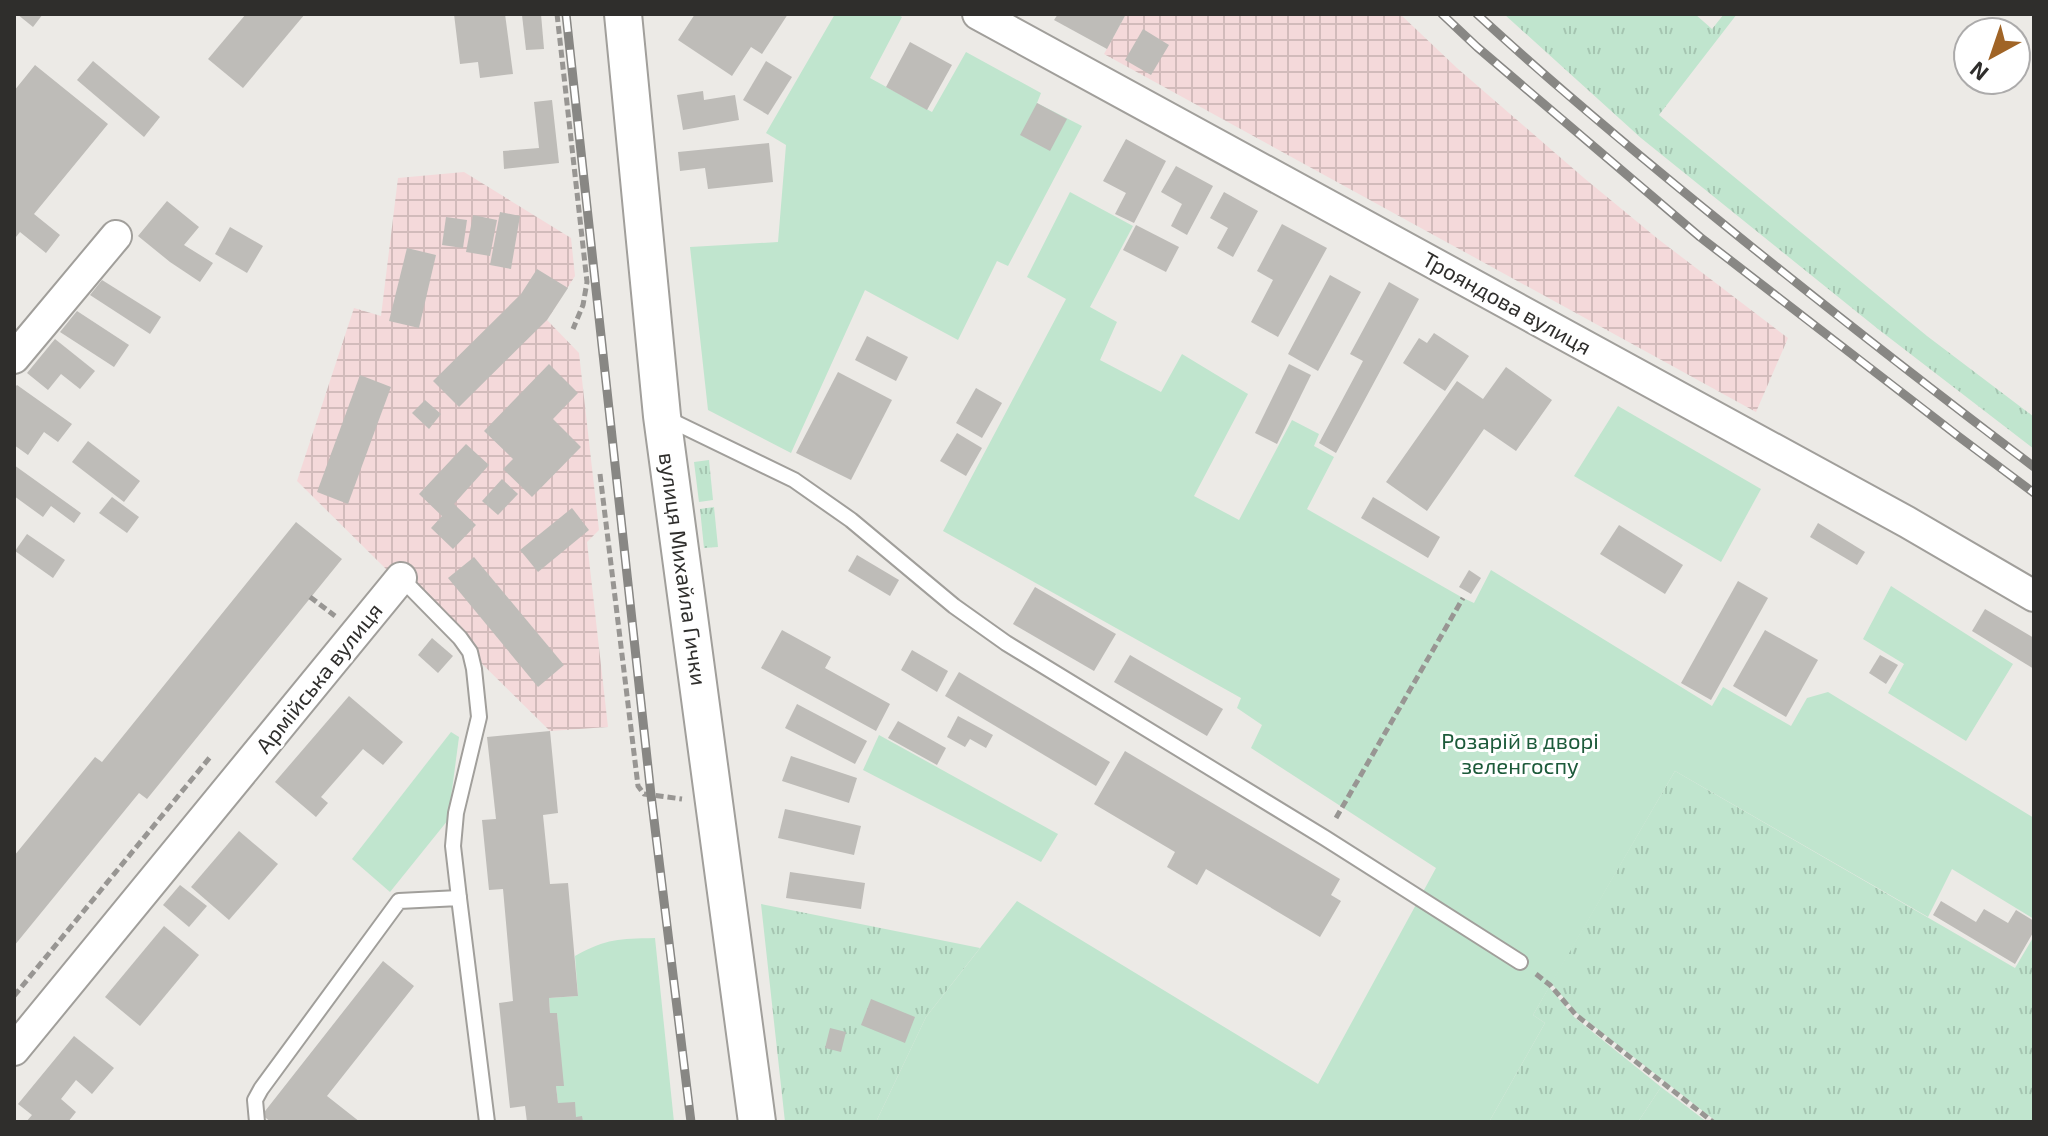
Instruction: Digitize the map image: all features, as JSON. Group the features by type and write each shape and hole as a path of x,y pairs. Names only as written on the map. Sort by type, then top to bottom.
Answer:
{"street":[{"name":"вулиця Михайла Гички","path":"623,14 662,416 757,1122"},
{"name":"Трояндова вулиця","path":"978,14 1907,522 2034,596"},
{"path":"14,358 116,236"},
{"name":"Армійська вулиця","path":"14,1050 401,578"}],"lane":[{"path":"662,416 794,480 851,520 954,606 1006,643 1325,838 1520,962"},
{"name":"Армійська вулиця","path":"401,578 460,638 470,652 474,669 479,717 456,813 453,846 487,1122"},
{"path":"257,1122 255,1100 261,1089 399,901 459,898"}],"path":[{"path":"557,14 587,282 583,305 573,329"},
{"path":"600,474 638,786 644,794 715,802"},
{"path":"1325,838 1463,598"},
{"path":"14,996 211,756"},
{"path":"1520,962 1550,985 1576,1015 1713,1122"}],"shaded area":[{"path":"1126,14 1400,14 1584,178 1788,338 1756,412 1104,54"},
{"path":"464,172 571,238 575,276 547,320 579,353 599,530 587,542 608,727 550,731 297,481 354,308 381,316 398,178"}],"green space":[{"path":"835,14 896,14 902,17 870,78 932,112 966,52 1041,93 1037,103 1082,126 1008,266 997,261 958,340 865,290 791,453 708,410 690,247 778,242 786,145 766,133"},
{"path":"1504,14 1695,14 1712,29 1724,14 1737,14 1659,115 1927,336 2034,417 2034,449 1878,329 1641,138"},
{"name":"Розарій в дворі зеленгоспу","path":"1070,192 1133,226 1090,307 1117,322 1100,360 1161,392 1182,354 1248,394 1194,496 1239,520 1292,420 1319,434 1314,446 1334,457 1307,509 1463,598 1474,603 1491,570 1712,706 1723,687 1791,726 1807,698 1828,692 2034,818 2034,919 1952,869 1928,917 1675,771 1533,1015 1545,1023 1489,1122 876,1122 926,1017 1017,901 1318,1084 1436,868 1251,748 1262,725 1237,708 1241,698 943,531 1066,299 1027,277"},
{"path":"1618,406 1761,489 1721,562 1574,476"},
{"path":"709,460 713,500 699,502 694,462"},
{"path":"714,507 718,547 704,548 700,509"},
{"path":"1891,586 2013,664 1966,741 1888,693 1904,664 1863,639"},
{"path":"451,732 459,737 448,820 390,892 352,859"},
{"path":"879,735 1058,834 1041,862 863,770"},
{"path":"1675,771 2015,968 2034,936 2034,1118 2031,1122 1717,1122 1577,1013 1551,983"},
{"path":"761,904 980,948 926,1017 876,1122 785,1122"},
{"path":"655,938 674,1122 583,1122 558,1103 556,1086 563,1086 557,1013 550,1013 549,998 578,996 575,956 614,941"},
{"path":"1549,987 1574,1017 1661,1087 1638,1122 1489,1122 1545,1023 1533,1015"},
{"path":"1661,1087 1707,1122 1638,1122"}],"building":[{"path":"17,14 43,14 33,27"},
{"path":"246,14 305,14 243,88 208,59"},
{"path":"454,14 505,14 513,74 480,78 478,62 460,64"},
{"path":"541,14 544,49 526,50 522,15"},
{"path":"695,14 788,14 762,54 751,47 732,76 678,40"},
{"path":"1058,14 1126,14 1107,49 1054,20"},
{"path":"1143,29 1169,45 1151,75 1125,60"},
{"path":"910,42 952,65 927,110 886,87"},
{"path":"93,61 160,117 144,137 77,80"},
{"path":"766,61 792,77 768,115 743,100"},
{"path":"35,65 108,124 34,214 60,235 46,253 20,232 16,237 14,235 14,91"},
{"path":"703,91 704,100 735,95 739,120 683,130 677,95"},
{"path":"552,100 559,163 504,169 503,151 539,148 534,102"},
{"path":"1037,103 1067,119 1050,151 1020,135"},
{"path":"1126,139 1166,161 1134,223 1115,214 1126,193 1103,181"},
{"path":"769,143 773,182 708,189 705,168 680,171 678,152"},
{"path":"1176,166 1213,186 1187,235 1171,226 1182,204 1161,192"},
{"path":"1224,192 1258,211 1233,257 1217,248 1228,228 1210,218"},
{"path":"167,201 199,227 184,245 213,263 200,282 138,236"},
{"path":"500,212 520,216 511,269 490,265"},
{"path":"473,215 497,220 490,256 466,252"},
{"path":"446,217 467,220 463,248 442,245"},
{"path":"1282,224 1327,248 1278,337 1251,322 1273,280 1257,271"},
{"path":"1136,225 1179,247 1166,272 1123,250"},
{"path":"230,227 263,246 247,273 215,254"},
{"path":"407,248 436,255 419,328 389,321"},
{"path":"537,269 568,288 547,320 459,407 433,381 521,294"},
{"path":"1330,275 1361,292 1318,371 1288,354"},
{"path":"102,280 161,317 150,334 90,295"},
{"path":"1389,282 1419,299 1336,453 1319,443 1363,361 1350,354"},
{"path":"77,311 129,345 114,367 60,332"},
{"path":"1434,333 1469,356 1445,391 1403,363 1419,338 1427,343"},
{"path":"867,336 908,357 896,381 855,360"},
{"path":"55,339 95,371 80,389 61,374 48,390 27,373"},
{"path":"549,364 578,393 553,419 581,447 532,497 503,469 513,459 484,431"},
{"path":"1289,364 1311,375 1277,444 1255,433"},
{"path":"1506,367 1552,400 1516,451 1484,429 1427,511 1386,482 1457,381 1483,399"},
{"path":"838,372 892,400 851,480 796,453"},
{"path":"360,375 391,387 348,504 317,492"},
{"path":"17,385 72,424 58,442 44,432 28,455 14,445 14,388"},
{"path":"976,388 1002,403 982,438 956,423"},
{"path":"425,400 441,414 429,429 412,413"},
{"path":"957,433 982,448 966,476 940,461"},
{"path":"88,441 140,481 124,502 72,462"},
{"path":"466,444 489,465 454,504 476,525 453,549 431,528 442,516 419,494"},
{"path":"14,465 81,513 74,523 51,506 43,517 14,496"},
{"path":"502,479 518,494 498,515 482,501"},
{"path":"112,497 139,517 127,533 99,513"},
{"path":"1373,497 1440,537 1428,558 1361,518"},
{"path":"572,508 589,530 538,572 520,550"},
{"path":"296,522 342,559 147,799 139,793 14,946 14,856 95,757 102,762"},
{"path":"1818,523 1865,552 1857,565 1810,537"},
{"path":"1619,525 1683,565 1665,594 1600,554"},
{"path":"27,534 65,560 53,578 15,551"},
{"path":"857,555 899,580 890,596 848,571"},
{"path":"474,557 564,665 538,687 448,578"},
{"path":"1469,570 1481,578 1471,594 1459,587"},
{"path":"1738,581 1768,598 1711,700 1681,683"},
{"path":"1035,587 1116,634 1094,671 1013,624"},
{"path":"1985,609 2034,638 2034,669 1972,631"},
{"path":"782,630 831,657 825,668 890,704 876,731 761,668"},
{"path":"1765,630 1818,660 1786,717 1733,686"},
{"path":"432,638 453,656 438,673 418,655"},
{"path":"912,650 948,671 937,692 901,670"},
{"path":"1130,655 1223,709 1207,736 1114,682"},
{"path":"1880,655 1898,665 1886,684 1869,673"},
{"path":"959,672 1110,762 1096,786 945,696"},
{"path":"349,696 403,742 383,765 363,749 321,797 328,803 316,817 275,782"},
{"path":"797,704 867,741 855,764 785,728"},
{"path":"958,716 993,735 986,748 970,739 965,747 947,737"},
{"path":"898,721 946,748 937,765 888,738"},
{"path":"550,731 558,813 543,815 550,884 568,883 578,996 549,998 550,1013 557,1013 564,1086 556,1086 558,1103 575,1102 576,1117 582,1116 583,1122 527,1122 525,1106 510,1108 499,1003 513,1001 503,889 489,890 482,820 496,819 487,737"},
{"path":"1125,751 1340,879 1331,895 1341,901 1320,937 1206,869 1197,885 1167,867 1175,852 1094,804"},
{"path":"791,756 857,778 849,803 782,781"},
{"path":"785,809 861,826 854,855 778,838"},
{"path":"239,831 278,864 229,920 191,887"},
{"path":"790,872 865,883 861,909 786,898"},
{"path":"180,885 207,906 189,927 163,905"},
{"path":"1941,901 1976,922 1984,909 2008,923 2016,910 2034,921 2034,931 2015,964 1933,915"},
{"path":"164,926 199,955 140,1026 105,997"},
{"path":"383,961 414,986 327,1096 360,1122 271,1122 262,1115"},
{"path":"871,999 915,1017 905,1043 861,1025"},
{"path":"830,1028 846,1032 841,1052 825,1048"},
{"path":"74,1036 114,1068 92,1094 76,1080 61,1099 76,1112 68,1122 26,1122 32,1115 18,1104"}],"railway":[{"path":"566,14 651,795 691,1122"},
{"path":"1442,14 1700,237 2034,493"},
{"path":"1477,14 1600,122 1727,227 2034,467"}]}
